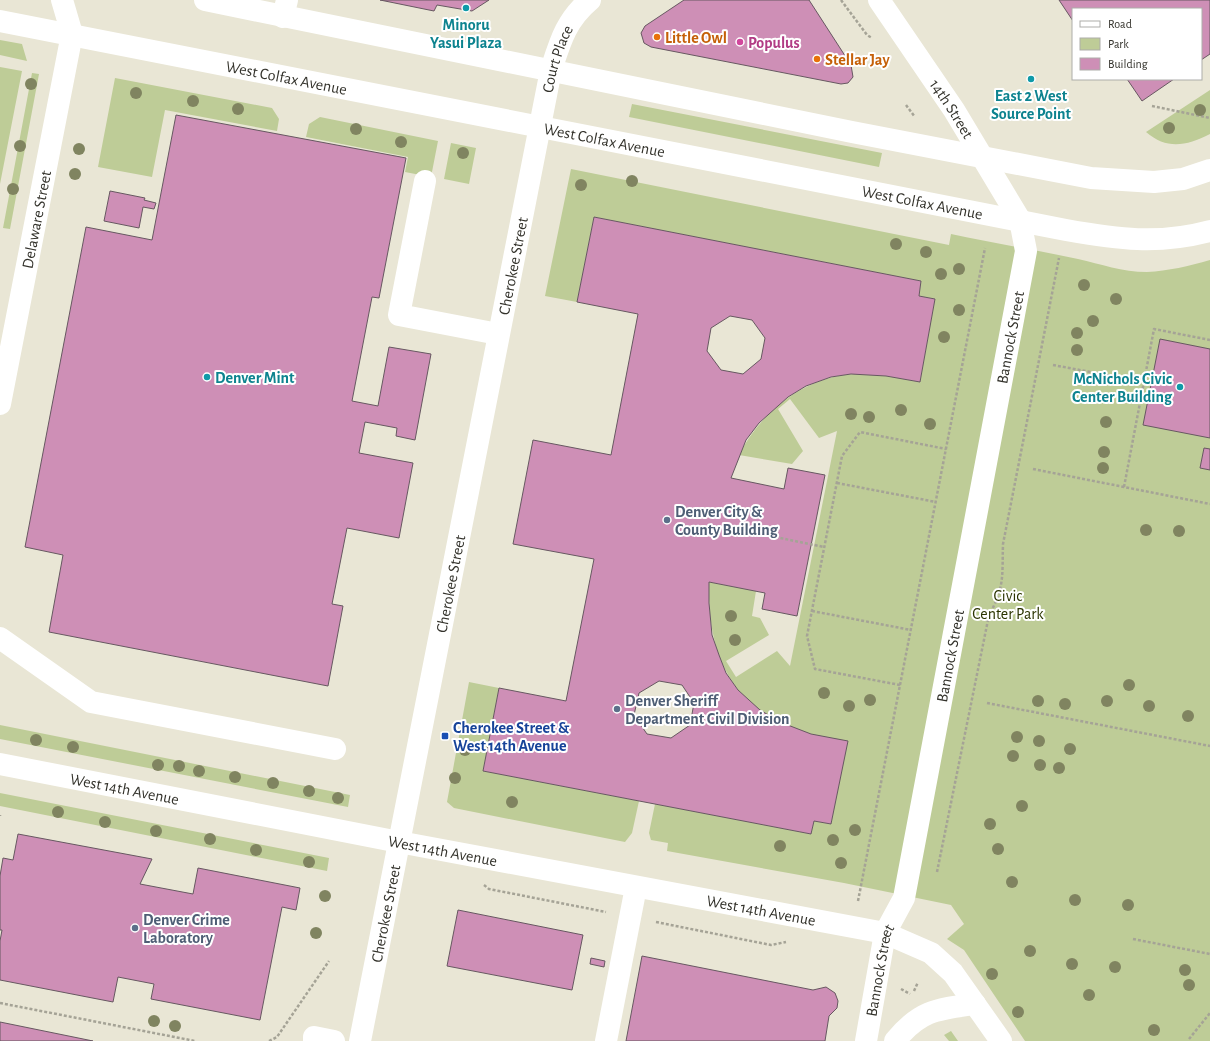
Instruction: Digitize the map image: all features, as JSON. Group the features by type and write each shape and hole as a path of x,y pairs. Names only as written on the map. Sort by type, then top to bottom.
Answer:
{"main road":[{"path":"62,0 72,34"},
{"path":"205,0 285,8 551,70 1091,178 1139,182 1166,182 1210,170"},
{"name":"Court Place","path":"539,126 551,70 566,27 574,13 590,0"},
{"name":"14th Street","path":"879,0 954,110 1020,220"},
{"name":"West Colfax Avenue","path":"0,21 1066,230 1135,240 1174,239 1210,231"},
{"name":"Delaware Street","path":"0,404 72,34"},
{"name":"Cherokee Street","path":"360,1041 539,126"},
{"path":"425,181 399,315 498,334"},
{"name":"Bannock Street","path":"866,1041 885,933 904,898 911,864 1026,251 1020,220"},
{"path":"0,638 91,702 335,749"},
{"name":"West 14th Avenue","path":"0,764 399,842 885,933 931,953 953,973 1001,1041"},
{"path":"606,1041 636,887"},
{"path":"895,1041 908,1025 923,1015 940,1009 975,1004"},
{"path":"314,1041 314,1037 334,1041"}],"path":[{"path":"841,0 867,35 879,41"},
{"path":"906,105 914,115"},
{"path":"1152,106 1210,118"},
{"path":"858,901 985,248"},
{"path":"936,875 989,615 1001,592 1004,576 1003,544 1059,258"},
{"path":"1124,487 1154,329 1210,340"},
{"path":"1054,365 1144,382"},
{"path":"900,685 815,669 808,636 824,547 842,456 860,432 946,449"},
{"path":"1033,469 1210,504"},
{"path":"837,483 936,502"},
{"path":"752,532 824,547"},
{"path":"812,611 911,630"},
{"path":"987,703 1210,746"},
{"path":"654,922 771,945 792,941"},
{"path":"1133,938 1210,954"},
{"path":"276,1041 277,1037 329,961"},
{"path":"912,995 918,982"},
{"path":"896,986 912,995 914,999"},
{"path":"0,1003 195,1041"},
{"path":"1189,1039 1196,1028 1210,1013"},
{"path":"269,1041 277,1037"}],"green space":[{"path":"0,40 22,44 27,61 0,55"},
{"path":"0,67 22,71 0,184"},
{"path":"32,73 39,74 10,229 3,228"},
{"path":"115,78 272,108 279,119 277,131 165,110 152,177 98,167"},
{"path":"1210,90 1210,134 1185,143 1169,144 1161,142 1146,132"},
{"path":"632,104 882,153 879,167 629,117"},
{"path":"320,117 438,141 431,177 405,172 408,157 306,137 309,124"},
{"path":"451,143 476,148 469,184 444,179"},
{"name":"Civic Center Park","path":"571,169 949,245 951,234 1087,261 1129,271 1163,271 1210,260 1210,1041 1025,1041 964,950 947,939 964,924 951,905 844,883 667,851 668,843 651,840 649,833 655,804 811,834 814,821 831,824 847,742 816,735 784,725 762,712 744,697 730,679 720,658 713,635 709,582 756,591 752,616 760,618 769,635 726,661 736,677 777,651 790,666 837,431 819,438 790,399 778,409 803,451 792,464 739,455 749,437 776,407 792,395 810,385 828,378 868,374 920,382 935,299 919,296 921,281 594,217 577,302 545,296"},
{"path":"469,682 499,688 483,771 639,801 632,833 625,842 454,808 447,802"},
{"path":"0,725 350,795 348,807 0,739"},
{"path":"0,793 329,858 327,871 0,806"},
{"path":"951,1031 958,1041 949,1041 944,1035"}],"building":[{"name":"Minoru Yasui Plaza","path":"380,0 489,0 472,11 437,5 434,11"},
{"name":"Populus","path":"684,0 809,0 851,65 853,77 848,83 841,84 651,47 644,43 641,33 645,26"},
{"path":"1059,0 1210,0 1210,54 1202,59 1202,8 1072,8 1072,20"},
{"path":"1128,80 1173,80 1142,101"},
{"name":"Denver Mint","path":"176,115 406,158 379,298 372,297 352,401 378,406 389,347 431,354 415,440 396,436 397,428 365,422 359,453 413,463 399,538 347,528 332,604 343,606 328,686 49,632 63,555 25,547 86,227 152,240"},
{"path":"110,191 145,198 144,200 156,203 154,209 143,207 139,228 104,221"},
{"name":"Denver City & County Building","path":"594,217 921,281 919,296 935,299 920,382 886,376 851,374 831,377 806,386 788,397 759,423 746,440 731,478 784,489 788,468 825,475 797,616 762,609 765,593 709,582 712,635 726,673 738,690 760,710 780,722 811,734 848,741 831,824 814,821 811,834 483,771 499,688 566,701 594,559 513,544 533,440 611,455 638,314 577,302","holes":["730,316 752,320 765,338 761,359 743,374 721,370 707,351 711,328","659,681 682,685 694,703 690,725 671,738 647,734 634,715 639,693"]},
{"name":"McNichols Civic Center Building","path":"1160,339 1210,349 1210,438 1143,425"},
{"path":"1204,448 1210,449 1210,470 1200,468"},
{"path":"18,834 152,859 140,884 193,894 198,868 300,888 296,910 282,907 260,1020 151,999 154,984 118,977 113,1002 0,980 0,941 2,930 0,930 0,876 3,858 13,860"},
{"path":"458,910 583,935 572,990 447,966"},
{"path":"642,956 813,990 826,987 835,993 838,1001 837,1008 829,1016 825,1041 626,1041"},
{"path":"591,958 605,961 604,967 590,964"},
{"path":"0,1022 93,1041 0,1041"}],"place":[{"name":"Minoru Yasui Plaza","path":"466,8"},
{"name":"Little Owl","path":"657,37"},
{"name":"Populus","path":"740,42"},
{"name":"Stellar Jay","path":"817,59"},
{"name":"East 2 West Source Point","path":"1031,79"},
{"name":"Denver Mint","path":"207,377"},
{"name":"McNichols Civic Center Building","path":"1180,387"},
{"name":"Denver City & County Building","path":"667,520"},
{"name":"Denver Sheriff Department Civil Division","path":"617,709"},
{"name":"Cherokee Street & West 14th Avenue","path":"445,736"},
{"name":"Denver Crime Laboratory","path":"135,928"}]}
